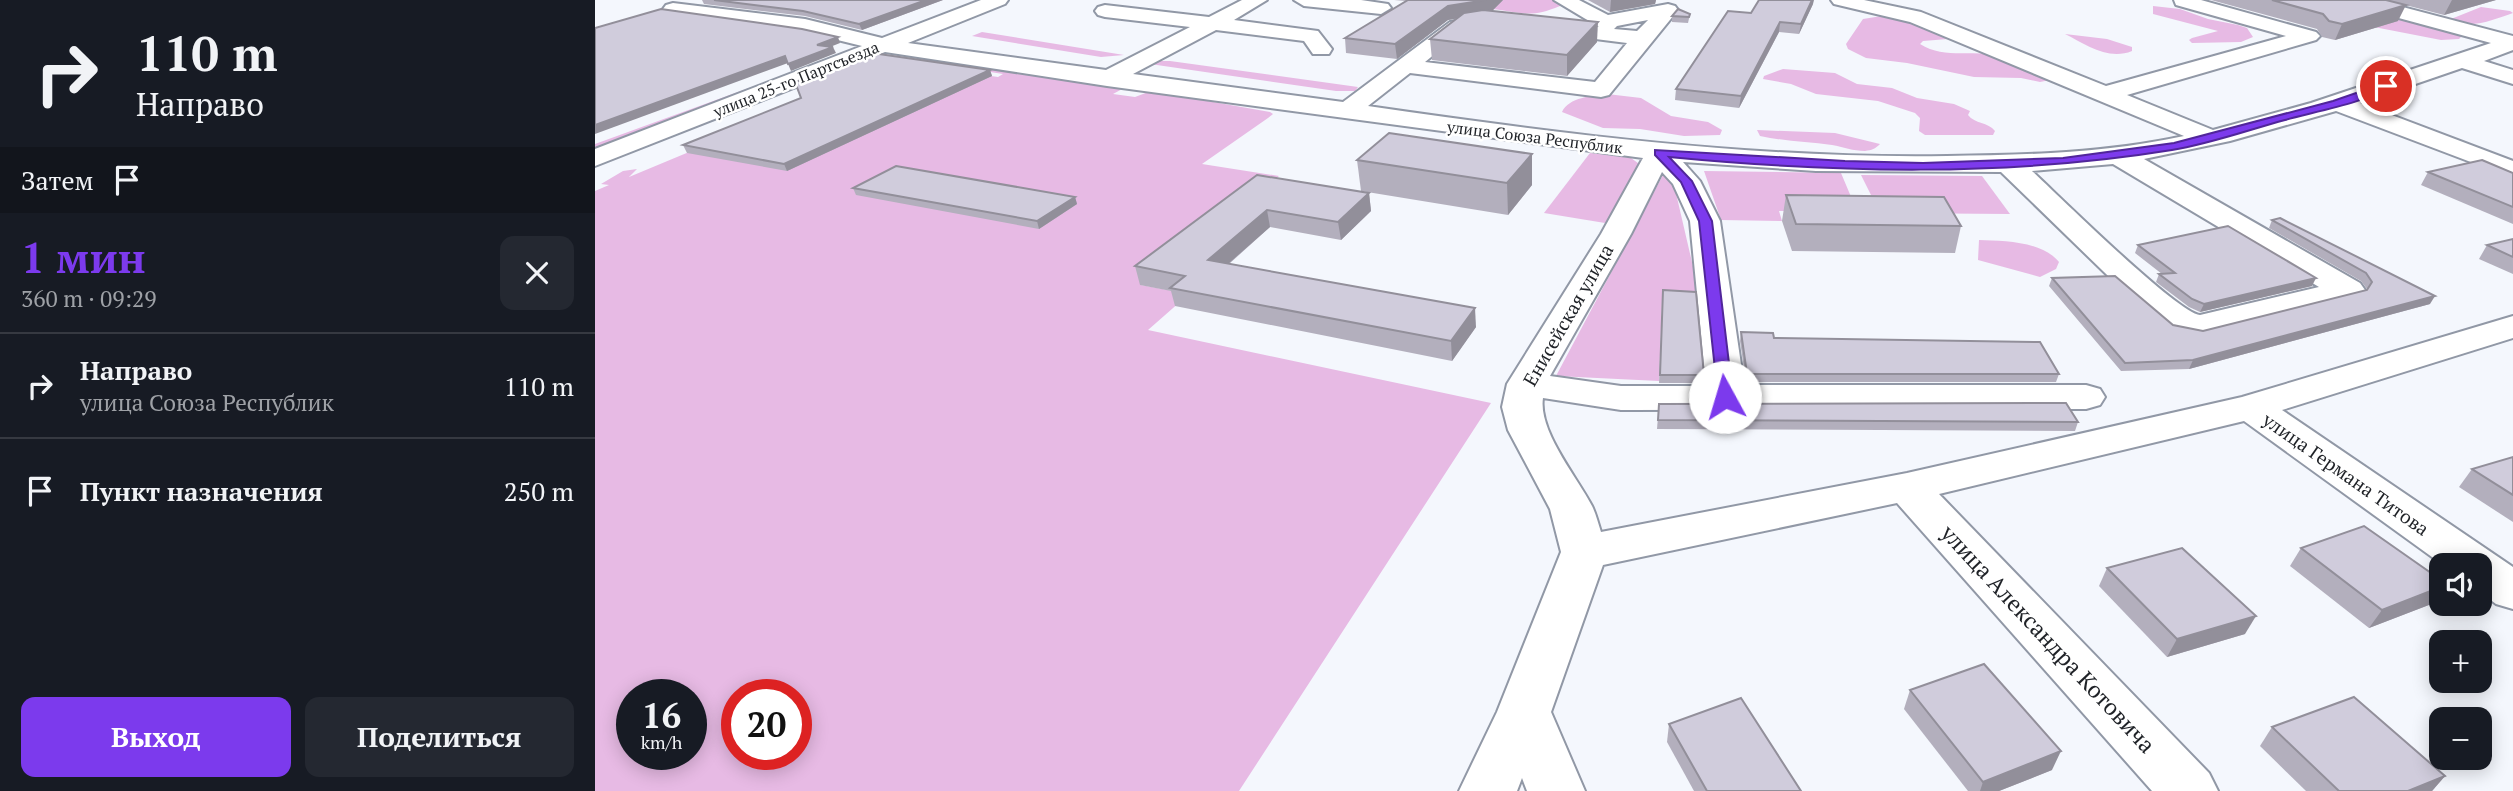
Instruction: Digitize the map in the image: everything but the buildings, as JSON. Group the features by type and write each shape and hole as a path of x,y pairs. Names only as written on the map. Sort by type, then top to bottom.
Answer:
{"street":[{"path":"857,37 954,0"},
{"name":"улица 25-го Партсъезда","path":"595,158 998,0"},
{"path":"1107,79 1257,0"},
{"path":"1304,0 1381,8"},
{"path":"1565,0 1633,37"},
{"path":"1841,0 1914,16 2211,138"},
{"path":"2354,0 2513,43"},
{"path":"2105,94 2309,36 2183,1"},
{"name":"улица Союза Республик","path":"673,9 796,25 857,37 881,46 1411,120 1659,153 1836,165 2008,163 2117,155 2175,147 2337,103 2513,43"},
{"path":"1405,66 1601,90 1633,37 1668,10 1605,22"},
{"path":"1105,11 1311,35 1321,49"},
{"path":"1347,111 1457,26 1484,21 1497,23"},
{"path":"1522,25 1633,37"},
{"path":"2462,61 2513,77"},
{"path":"1411,120 1464,73"},
{"path":"2337,103 2513,170"},
{"path":"1659,153 1686,181 1705,221 1725,397"},
{"name":"Енисейская улица","path":"1584,552 1572,509 1528,430 1522,407 1526,384 1616,234 1659,153"},
{"path":"2008,163 2150,298 2183,324 2200,326 2348,290 2117,155"},
{"path":"1487,791 1524,712 1584,552 1906,488 2251,407 2511,326"},
{"path":"1526,384 1621,398 2086,397"},
{"name":"улица Германа Титова","path":"2251,407 2458,553"},
{"name":"улица Александра Котовича","path":"1906,488 2189,791"},
{"name":"улица Германа Титова","path":"2492,577 2513,591"},
{"path":"1524,712 1556,791"}],"shaded area":[{"path":"1485,0 1558,0 1562,3 1549,10 1525,14 1491,9"},
{"path":"2153,6 2180,9 2208,19 2238,25 2247,28 2253,37 2241,42 2192,43 2189,40 2192,38 2218,31 2153,14"},
{"path":"2481,7 2513,13 2474,24 2451,19"},
{"path":"1888,15 1950,33 1948,39 1923,41 1920,44 1928,48 1945,53 1997,55 2050,80 2040,82 2021,78 1974,77 1907,63 1866,58 1848,49 1846,44 1863,19"},
{"path":"2384,15 2463,35 2459,39 2441,40 2374,27"},
{"path":"982,32 1124,55 1101,57 972,36"},
{"path":"2065,34 2107,39 2132,47 2132,51 2123,54 2106,53"},
{"path":"925,58 1124,88 1113,94 1135,97 1151,91 1273,114 1202,164 1279,176 1141,285 1189,294 1148,330 1491,403 1239,791 595,791 595,191 609,185 601,184 623,171 637,169 629,177 903,63 998,77 1003,74 920,61"},
{"path":"1149,61 1170,61 1358,87 1355,91 1336,91 1150,64"},
{"path":"809,66 808,69 595,151 595,144"},
{"path":"1783,69 1835,73 1857,84 1892,88 1917,98 1954,104 1970,111 1968,115 1971,118 1995,131 1993,135 1925,135 1919,131 1920,118 1915,113 1878,101 1816,94 1791,84 1763,79 1764,76"},
{"path":"1607,94 1641,98 1671,116 1708,122 1722,130 1720,135 1684,136 1640,129 1603,128 1562,112 1575,100"},
{"path":"1757,130 1835,133 1880,144 1870,150 1856,150 1760,136"},
{"path":"1590,153 1631,158 1642,166 1605,223 1544,213"},
{"path":"1704,171 1841,173 1857,211 1779,211 1782,221 1721,220"},
{"path":"1663,175 1672,176 1701,301 1662,299 1659,381 1556,376"},
{"path":"1861,175 1982,176 2010,214 1880,213"},
{"path":"1979,240 2033,246 2052,255 2059,262 2056,269 2040,277 1978,260"}],"route":[{"path":"1725,397 1705,221 1686,181 1659,153 1748,161 1845,165 1923,166 2063,161 2175,147 2337,103 2386,86"}]}
